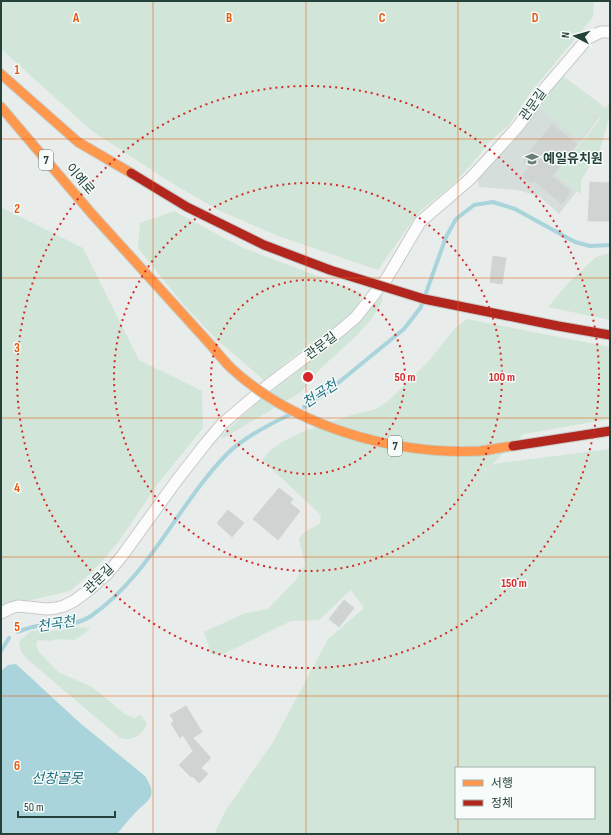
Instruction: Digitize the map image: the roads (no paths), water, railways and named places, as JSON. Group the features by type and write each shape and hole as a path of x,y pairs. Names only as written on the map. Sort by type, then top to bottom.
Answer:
{"highway":[{"name":"이예로","path":"1,74 78,142 187,207 264,245 330,270 424,299 610,335"},
{"name":"이예로","path":"1,107 92,214 235,371 271,398 306,418 349,434 390,445 422,450 475,451 610,431"}],"street":[{"name":"관문길","path":"1,613 18,606 47,608 64,606 89,590 107,574 184,470 222,424 267,386 342,330 356,317 387,278 420,222 470,179 504,142 519,125 546,87 588,38 601,32 610,32"}],"water":[{"name":"선창골못","path":"16,664 80,723 145,776 151,789 151,797 117,834 1,834 1,671 8,665"}],"waterway":[{"name":"천곡천","path":"426,293 446,237 456,219 474,205 493,202 515,209 575,242 590,246 610,245"},
{"name":"천곡천","path":"304,407 327,392 404,329 421,307 422,303"},
{"name":"천곡천","path":"18,632 41,625 79,622 91,616 112,599 147,560 193,495 227,454 248,437 289,415"},
{"name":"천곡천","path":"1,651 9,638"}],"place":[{"name":"예일유치원","path":"532,159"}]}
